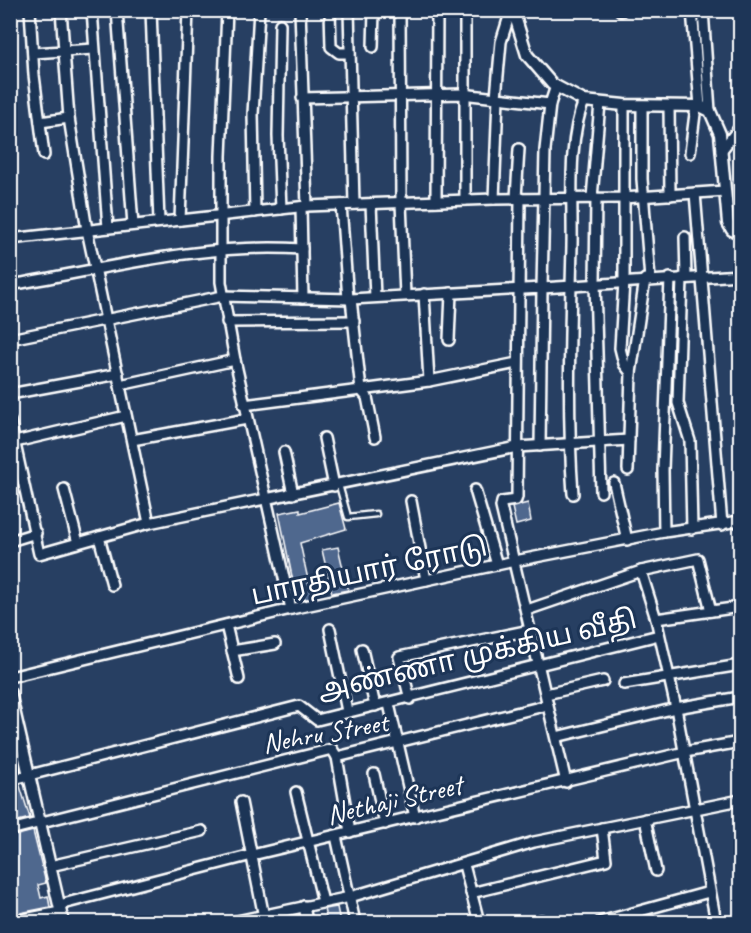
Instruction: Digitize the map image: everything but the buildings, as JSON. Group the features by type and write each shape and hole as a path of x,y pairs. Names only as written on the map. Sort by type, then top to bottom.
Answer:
{"street":[{"path":"30,10 44,155"},
{"path":"61,10 69,118 87,230 149,523"},
{"path":"92,10 108,228"},
{"path":"117,10 133,225"},
{"path":"151,10 159,222"},
{"path":"180,220 188,10"},
{"path":"227,10 221,216 223,296 244,405 291,609"},
{"path":"255,212 253,114 259,10"},
{"path":"300,10 303,98 303,298"},
{"path":"330,10 331,47 339,53 350,53"},
{"path":"349,10 354,204"},
{"path":"373,47 374,10"},
{"path":"400,10 401,202 405,296"},
{"path":"436,201 437,10"},
{"path":"465,10 465,200"},
{"path":"692,10 702,108 716,122 721,151 720,192 729,227 741,233"},
{"path":"690,153 693,121 702,108 703,10"},
{"path":"509,16 527,55 554,94 581,107 599,113 642,114 702,108"},
{"path":"494,199 497,98 509,16"},
{"path":"280,24 278,136 281,209"},
{"path":"33,53 94,49"},
{"path":"303,98 400,93 466,94 497,98 554,94"},
{"path":"540,446 545,198 554,94"},
{"path":"573,494 569,444 570,285 574,145 581,107"},
{"path":"599,113 594,198 598,442 601,492"},
{"path":"624,113 624,281 620,348 624,364 631,374"},
{"path":"669,113 670,195"},
{"path":"628,470 631,374 648,279 643,196 642,114"},
{"path":"40,122 69,118"},
{"path":"721,151 739,133"},
{"path":"519,149 517,497 516,500 501,504 566,782"},
{"path":"10,239 304,207 518,198 623,198 720,192"},
{"path":"695,193 722,525"},
{"path":"371,204 375,297"},
{"path":"341,205 360,390 368,397 375,437"},
{"path":"685,237 678,403 690,441 692,529"},
{"path":"10,285 221,249 274,247 302,249"},
{"path":"10,339 223,296 350,299 741,275"},
{"path":"664,532 663,470 670,278"},
{"path":"449,340 451,293"},
{"path":"424,294 429,381"},
{"path":"227,321 354,321"},
{"path":"120,385 235,360"},
{"path":"244,405 429,381 517,363"},
{"path":"10,394 118,374"},
{"path":"15,442 126,416"},
{"path":"132,440 247,418"},
{"path":"10,421 39,554 149,523 517,447 629,440"},
{"path":"324,438 336,485"},
{"path":"284,452 292,494"},
{"path":"614,483 627,540"},
{"path":"64,489 78,543"},
{"path":"475,490 497,565"},
{"path":"411,501 426,580"},
{"name":"பாரதியார் ரோடு","path":"10,677 291,609 515,561 664,532 741,521"},
{"path":"10,541 36,533"},
{"path":"99,537 112,585"},
{"path":"526,610 668,563 698,559 711,611"},
{"path":"641,572 656,619 676,708 697,807 709,892 716,922"},
{"path":"656,619 741,607"},
{"path":"226,625 239,679"},
{"path":"330,629 347,711"},
{"path":"410,699 399,657 530,630"},
{"name":"அண்ணா முக்கிய வீதி","path":"30,775 299,706 317,720 347,711 410,699 659,635"},
{"path":"232,651 274,644"},
{"path":"362,649 375,706"},
{"path":"624,684 741,665"},
{"path":"546,694 603,681"},
{"path":"10,693 61,913"},
{"path":"556,737 676,708 741,697"},
{"path":"389,704 415,817"},
{"name":"Nehru Street","path":"39,822 332,749 337,757 548,705"},
{"name":"Nethaji Street","path":"10,922 61,913 252,855 685,752 741,742"},
{"path":"337,757 351,832"},
{"path":"374,774 385,824"},
{"path":"10,780 30,775"},
{"path":"296,792 323,902"},
{"path":"232,922 265,919 304,906 350,897 464,865 534,842 697,807 741,800"},
{"path":"241,802 265,919"},
{"path":"645,819 656,871"},
{"path":"10,830 39,822"},
{"path":"471,893 606,860 602,828"},
{"path":"50,866 202,831"},
{"path":"336,836 355,922"},
{"path":"464,865 478,922"},
{"path":"600,922 709,892"},
{"path":"304,906 308,922"}],"lane":[{"path":"336,485 348,517 376,514"}]}
